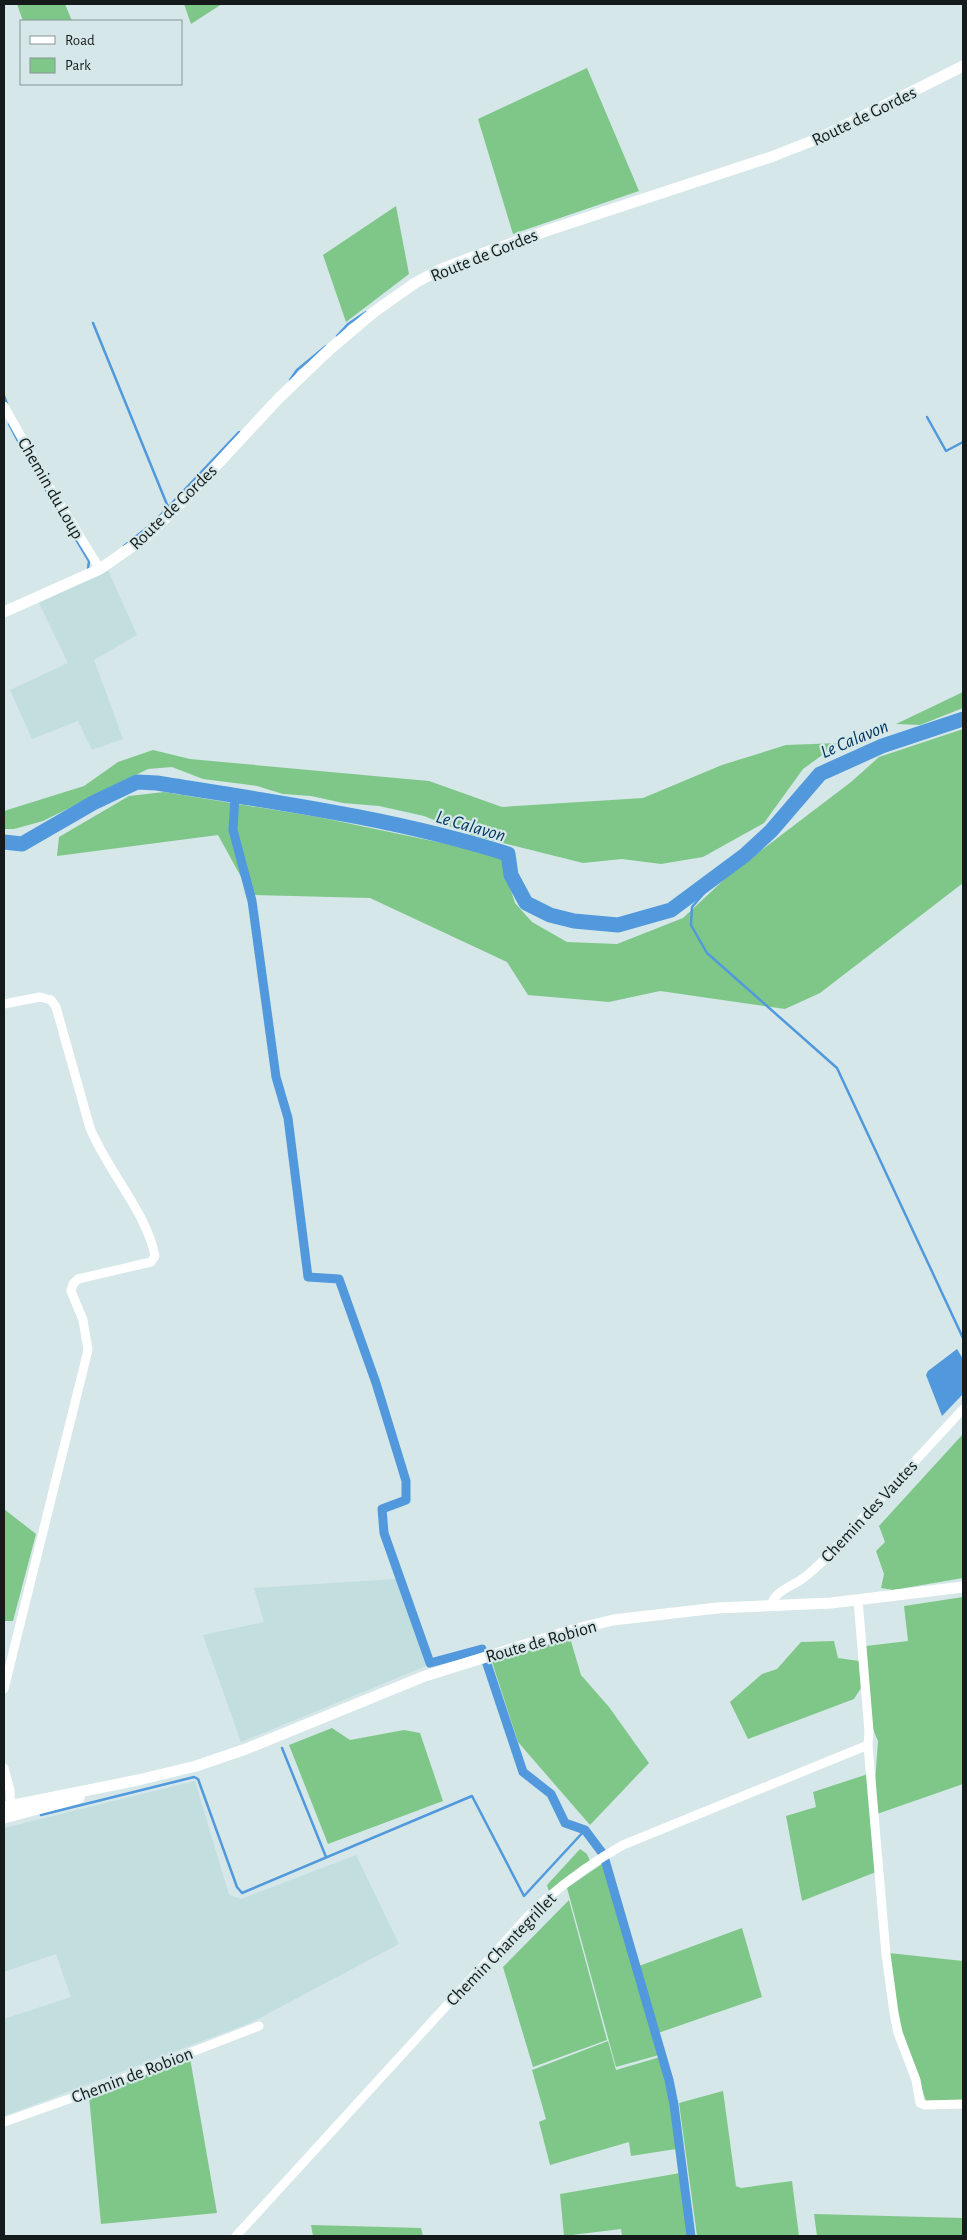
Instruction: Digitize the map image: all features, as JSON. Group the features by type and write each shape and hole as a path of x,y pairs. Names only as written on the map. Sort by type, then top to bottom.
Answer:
{"street":[{"name":"Route de Gordes","path":"4,612 100,569 147,536 188,496 279,398 342,338 374,312 415,283 439,270 467,259 771,157 822,137 963,66"},
{"name":"Chemin du Loup","path":"4,406 47,483 100,569"},
{"path":"4,1004 40,997 51,1000 56,1008 90,1128 98,1147 143,1223 155,1256 151,1262 78,1279 73,1284 71,1291 83,1320 88,1350 4,1689"},
{"name":"Chemin des Vautes","path":"772,1606 774,1598 802,1580 824,1560 963,1409"},
{"name":"Route de Robion","path":"7,1811 219,1759 425,1676 570,1631 613,1620 717,1608 858,1600 963,1587"},
{"path":"858,1600 869,1731 868,1746 886,1954 898,2033 916,2080 920,2103 925,2105 963,2104"},
{"name":"Chemin Chantegrillet","path":"236,2236 502,1944 544,1901 562,1886 623,1845 868,1746"},
{"path":"4,1768 10,1790 7,1811"},
{"name":"Chemin de Robion","path":"4,2122 86,2093 259,2026"}],"shaded area":[{"path":"108,570 137,635 94,660 123,739 92,750 78,721 32,739 10,690 68,663 39,603"},
{"path":"396,1579 426,1666 241,1742 203,1635 264,1622 254,1588"},
{"path":"195,1781 229,1895 241,1899 356,1855 399,1944 250,2023 4,2116 4,2019 71,1997 56,1954 4,1972 4,1828"}],"green space":[{"path":"17,4 65,4 72,20 23,20"},
{"path":"184,4 222,4 191,24"},
{"path":"587,68 639,191 513,234 478,119"},
{"path":"396,206 409,274 346,322 323,255"},
{"path":"963,692 963,708 920,725 896,724"},
{"path":"963,729 963,883 820,993 785,1009 660,991 609,1002 528,995 507,962 370,898 251,895 218,835 57,856 59,837 129,796 164,792 318,817 504,856 506,875 515,903 532,922 567,942 617,944 683,918 729,875 851,782 879,757"},
{"path":"839,743 803,769 764,823 703,857 661,864 622,859 583,863 471,835 424,816 379,806 283,794 257,786 203,779 172,767 148,769 43,821 14,829 4,829 4,811 84,786 118,762 153,750 190,759 429,781 502,807 643,798 722,765 786,745"},
{"path":"963,1434 963,1578 893,1590 881,1588 884,1574 876,1551 885,1542 879,1526"},
{"path":"4,1509 36,1534 13,1621 4,1621"},
{"path":"963,1597 963,1784 877,1814 875,1783 878,1741 872,1727 866,1646 908,1641 904,1606"},
{"path":"570,1638 581,1675 609,1707 649,1763 590,1825 518,1742 492,1662"},
{"path":"834,1641 838,1658 859,1661 861,1688 854,1699 748,1739 730,1702 762,1674 777,1669 801,1642"},
{"path":"332,1728 350,1740 404,1730 420,1733 443,1801 328,1844 289,1745"},
{"path":"868,1774 876,1872 802,1901 786,1816 816,1807 813,1792"},
{"path":"580,1849 587,1854 590,1861 549,1892 547,1885"},
{"path":"602,1864 659,2055 616,2067 567,1888"},
{"path":"569,1900 607,2040 533,2067 503,1967"},
{"path":"742,1928 762,1997 658,2033 639,1966"},
{"path":"889,1953 963,1961 963,2100 926,2101 897,2015"},
{"path":"608,2041 616,2070 660,2057 671,2105 676,2149 631,2156 629,2142 550,2165 539,2122 546,2119 532,2070"},
{"path":"190,2058 217,2213 101,2224 89,2096"},
{"path":"723,2091 736,2186 741,2188 792,2181 799,2236 697,2236 679,2103"},
{"path":"680,2173 688,2236 622,2236 621,2229 564,2236 560,2194"},
{"path":"814,2214 963,2218 963,2236 817,2236"},
{"path":"311,2225 421,2228 423,2236 313,2236"}],"water":[{"path":"957,1349 963,1359 963,1394 942,1416 926,1375 928,1371"}],"waterway":[{"path":"337,336 348,324 366,312"},
{"path":"93,323 168,507"},
{"path":"290,380 297,370 326,346"},
{"path":"4,396 7,404"},
{"path":"927,417 946,451 963,442"},
{"path":"9,424 28,460 89,561 88,569"},
{"path":"157,519 239,432"},
{"path":"124,546 153,523"},
{"name":"Le Calavon","path":"4,842 22,844 93,803 137,782 157,783 334,812 422,830 508,854 511,875 526,903 550,915 574,921 618,925 671,910 745,855 771,831 820,774 882,746 963,719"},
{"path":"235,796 233,830 252,901 276,1077 288,1118 308,1277 339,1279 376,1383 406,1481 406,1500 382,1509 384,1533 430,1663 482,1649 523,1772 551,1794 565,1823 585,1830 603,1854"},
{"path":"704,883 705,892 692,907 691,925 707,953 837,1068 963,1338"},
{"path":"282,1748 326,1857"},
{"path":"41,1815 194,1777 198,1779 237,1887 242,1893 472,1796 524,1896 585,1830"},
{"path":"605,1860 669,2080 691,2236"}]}
